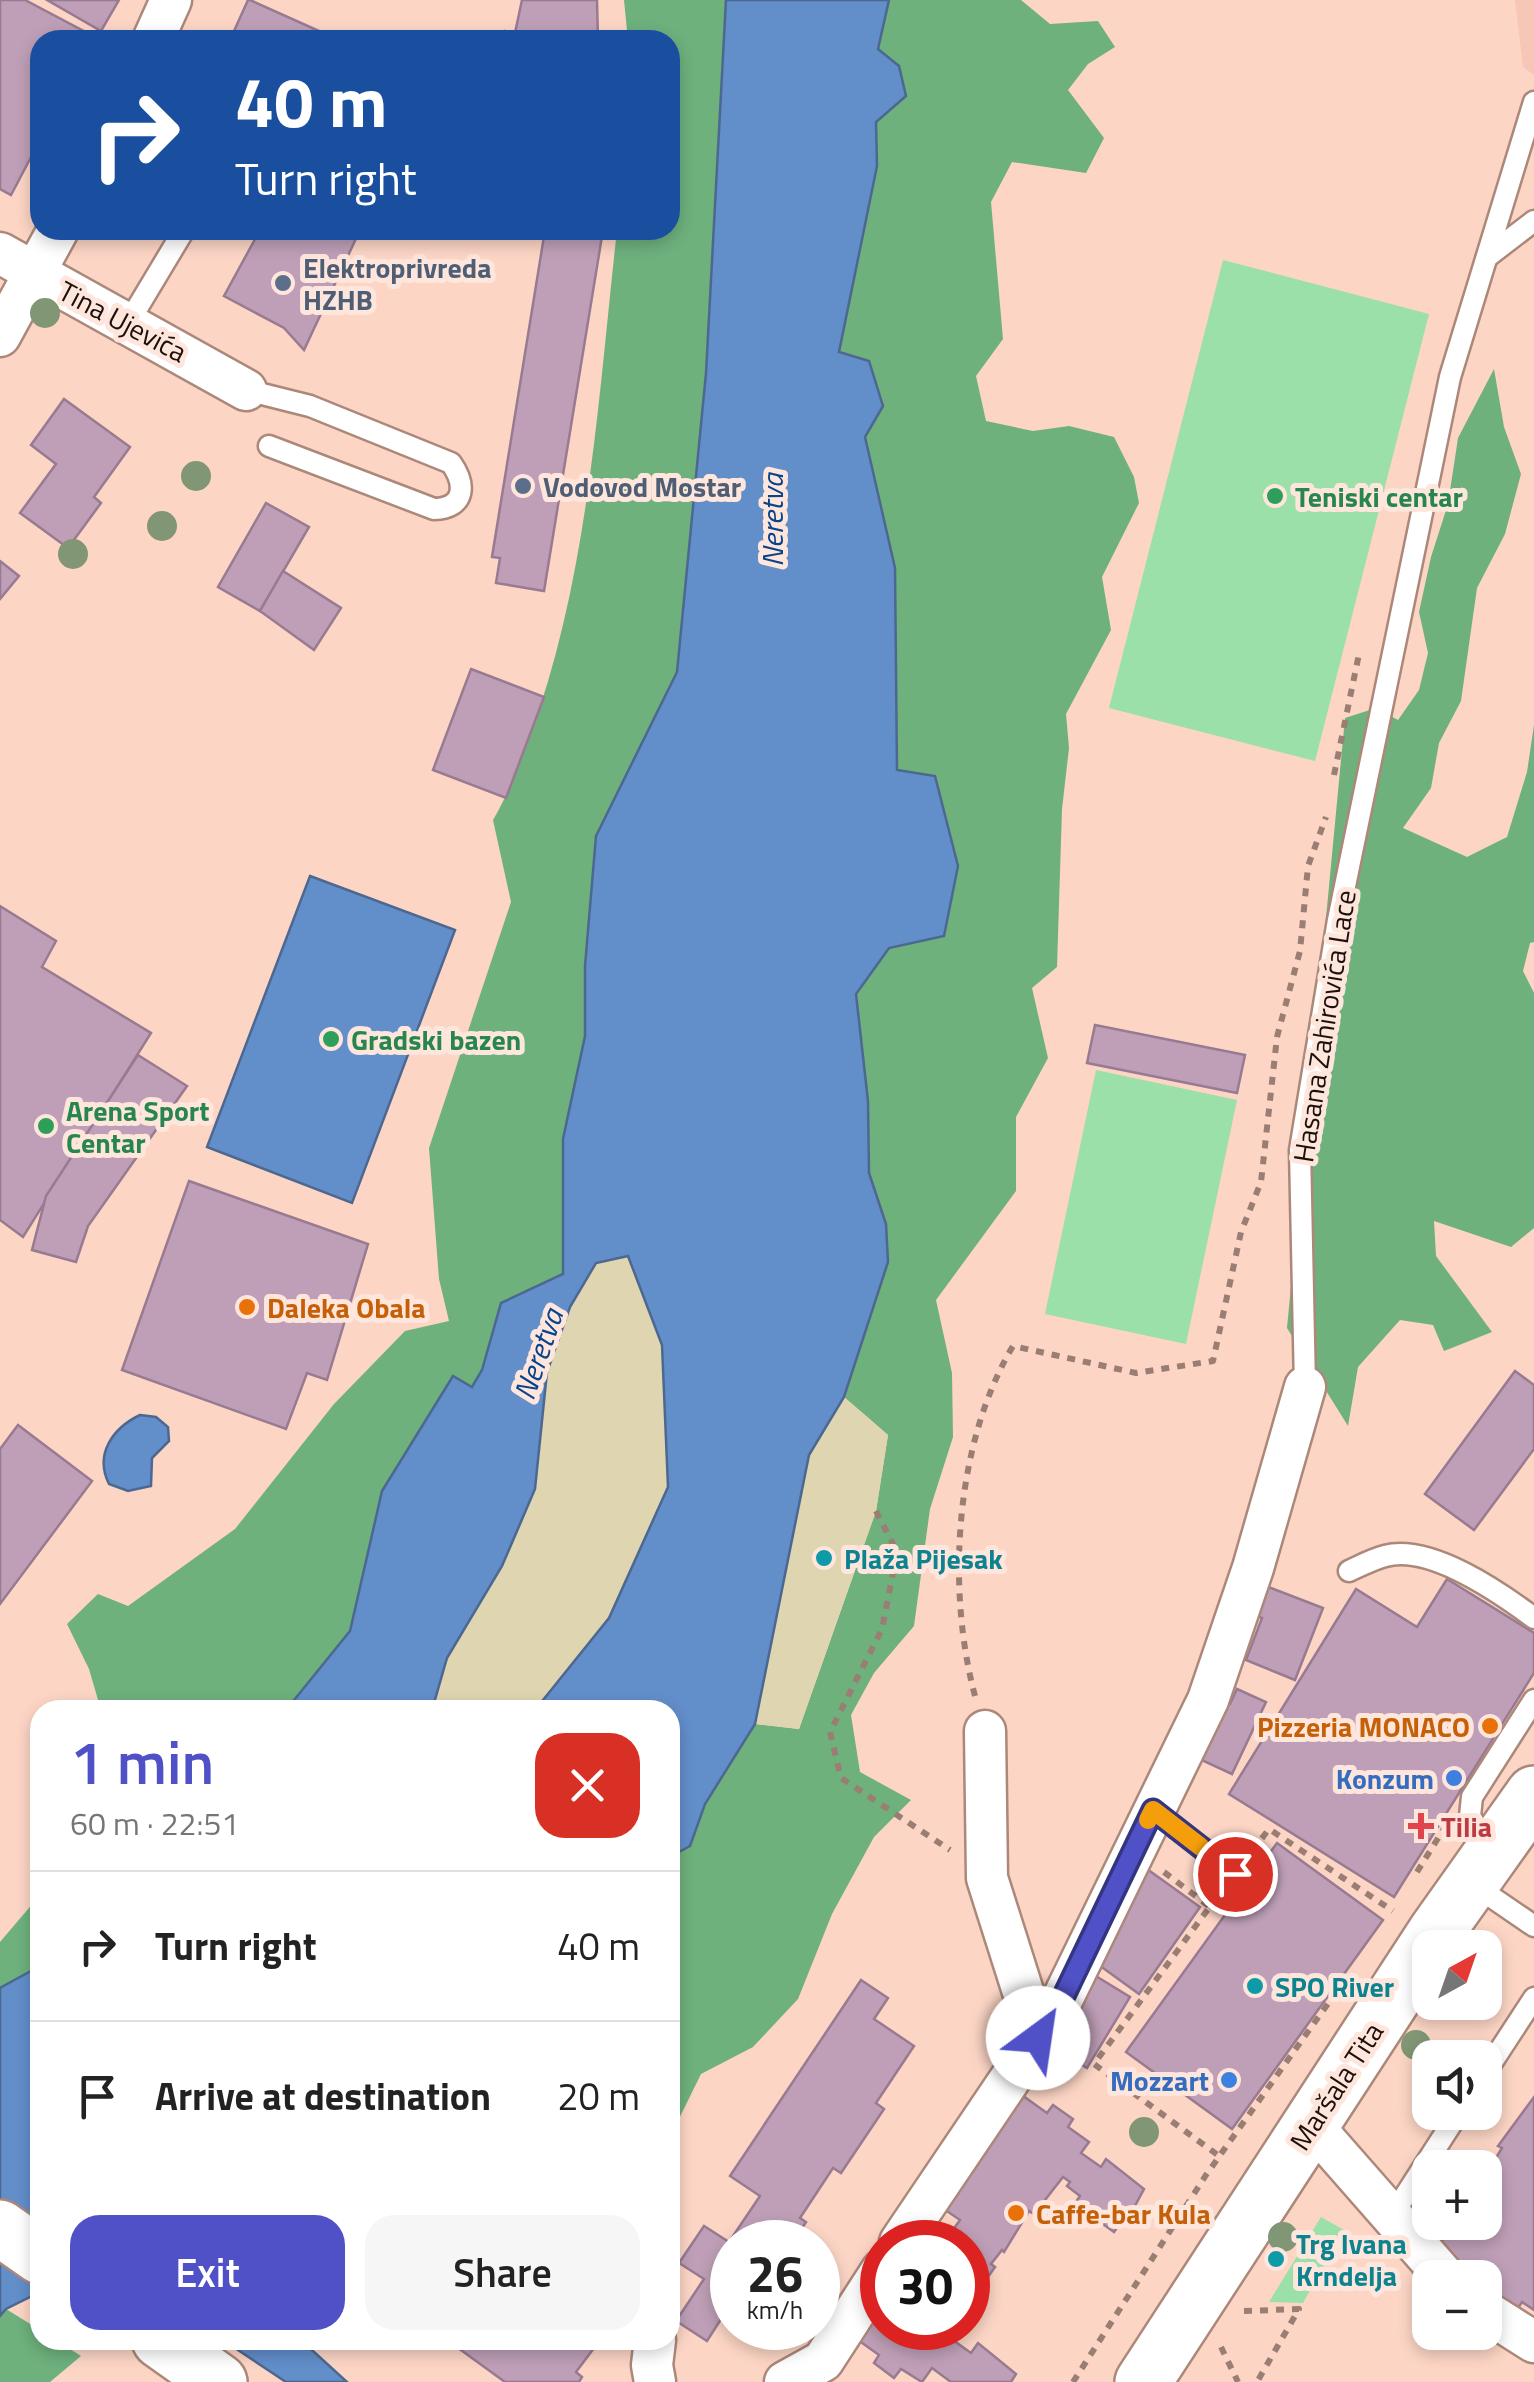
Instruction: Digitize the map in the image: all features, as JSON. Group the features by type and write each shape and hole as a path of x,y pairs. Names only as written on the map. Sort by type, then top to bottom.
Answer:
{"street":[{"path":"0,336 53,240"},
{"name":"Tina Ujevića","path":"0,253 246,390"},
{"name":"Hasana Zahirovića Lace","path":"915,2220 1058,2008 1208,1700 1253,1568 1305,1386"},
{"path":"985,1730 987,1878 1038,2038"},
{"name":"Maršala Tita","path":"1144,2382 1311,2124 1534,1794"},
{"path":"1311,2124 1430,2260"},
{"path":"0,2228 30,2249"},
{"path":"785,2382 837,2372 860,2320"},
{"path":"1502,2322 1534,2342"},
{"path":"174,2350 219,2382"},
{"path":"654,2350 656,2382"}],"lane":[{"name":"Hasana Zahirovića Lace","path":"1305,1386 1300,1150 1338,920 1446,396 1534,102"},
{"path":"1487,256 1534,221"},
{"path":"128,325 178,240"},
{"path":"246,390 310,406 451,463 462,478 464,491 444,509 434,509 269,446"},
{"path":"1348,1571 1387,1555 1410,1555 1452,1566 1534,1618"},
{"path":"1534,1700 1472,1796 1470,1816 1481,1868 1534,1926"},
{"path":"1153,1810 1241,1879"},
{"path":"1502,2047 1534,1998"},
{"path":"1392,2216 1447,2130"}],"path":[{"path":"1334,780 1359,654"},
{"path":"985,1730 969,1672 959,1566 962,1507 986,1404 1013,1346 1136,1373 1213,1361 1242,1232 1261,1182 1277,1037 1300,950 1308,866 1328,814"},
{"path":"876,1512 897,1552 882,1629 830,1732 841,1778 909,1820"},
{"path":"1411,1882 1450,1819"},
{"path":"1219,2156 1094,2064 1210,1907 1241,1879 1269,1829 1393,1911"},
{"path":"1162,1870 1210,1907"},
{"path":"1388,1920 1401,1897"},
{"path":"1073,2382 1219,2156 1353,1968"},
{"path":"1243,2311 1299,2310 1257,2382"},
{"path":"1212,2330 1238,2382"}],"shaded area":[{"path":"1515,0 1534,0 1534,75 1523,67"}],"green space":[{"path":"624,0 726,0 706,373 677,673 596,836 585,966 585,1036 563,1139 563,1274 501,1303 482,1370 472,1388 453,1376 382,1491 350,1631 294,1700 98,1700 89,1669 67,1624 98,1594 128,1606 235,1529 334,1404 405,1331 449,1321 439,1279 429,1148 511,902 493,820 530,736 566,613 597,422 616,240 680,240 680,30 627,30"},
{"path":"889,0 1021,0 1050,24 1098,21 1115,47 1088,64 1068,90 1104,138 1086,173 1012,162 991,202 1003,339 976,376 986,421 1033,431 1069,426 1114,437 1134,477 1139,503 1102,577 1111,630 1066,714 1069,748 1062,809 1057,967 1032,988 1048,1058 1016,1117 1016,1191 936,1300 952,1373 953,1437 930,1509 914,1626 874,1673 851,1715 860,1772 911,1800 874,1837 832,1914 798,1999 753,2047 701,2074 680,2117 680,1851 690,1845 705,1804 755,1724 799,1729 876,1511 888,1435 844,1397 888,1262 886,1224 869,1173 868,1101 856,994 889,948 897,771 895,568 865,437 839,353 877,166 876,122 899,66 878,49"},
{"path":"1223,260 1429,314 1315,761 1109,708"},
{"path":"1494,369 1504,427 1521,474 1505,534 1477,588 1461,701 1439,743 1431,788 1403,828 1467,857 1507,837 1527,772 1534,725 1534,942 1530,943 1523,971 1534,993 1534,1228 1511,1247 1434,1221 1436,1256 1492,1332 1444,1351 1433,1325 1400,1320 1358,1367 1348,1426 1287,1328 1345,718 1376,708 1398,720 1419,690 1428,653 1419,612 1448,504 1458,438"},
{"path":"1096,1070 1237,1100 1186,1344 1045,1314"},
{"path":"30,1907 30,1972 0,1988 0,1942"},
{"path":"1321,2217 1344,2230 1303,2303 1269,2302"},
{"path":"6,2309 30,2324 30,2350 72,2350 81,2356 50,2382 0,2382 0,2316"}],"sand":[{"path":"628,1256 662,1345 668,1487 609,1618 543,1700 435,1700 447,1658 502,1566 535,1489 547,1372 569,1307 596,1263"},
{"name":"Plaža Pijesak","path":"844,1397 888,1435 876,1511 799,1729 755,1724 809,1455"}],"water":[{"name":"Neretva","path":"726,0 889,0 878,49 899,66 906,96 876,122 877,166 839,352 869,361 883,406 865,437 895,568 897,770 935,776 958,866 944,936 889,948 856,994 868,1101 869,1173 886,1224 888,1262 844,1397 809,1455 755,1724 705,1804 690,1846 680,1852 680,1700 543,1700 609,1618 668,1487 662,1345 628,1256 596,1263 570,1307 547,1372 535,1489 502,1566 447,1658 435,1700 294,1700 350,1631 382,1491 453,1376 472,1387 482,1370 501,1303 563,1274 563,1139 585,1036 585,966 596,836 677,672 706,373"},
{"name":"Gradski bazen","path":"310,876 455,930 352,1203 207,1147"},
{"path":"140,1415 156,1417 168,1427 169,1441 152,1458 151,1486 128,1491 109,1484 105,1452 114,1435"},
{"path":"30,1972 30,2297 0,2316 0,1988"},
{"path":"238,2350 312,2350 347,2382 286,2382"}],"building":[{"path":"0,0 25,0 82,30 30,30 30,159 11,195 0,189"},
{"path":"47,0 119,0 99,30"},
{"path":"250,0 317,30 234,30"},
{"path":"522,0 597,0 598,30 516,30"},
{"name":"Elektroprivreda HZHB","path":"255,240 355,240 304,350 284,328 224,296"},
{"path":"543,240 601,240 544,591 496,583 500,558 492,557"},
{"path":"64,399 130,447 94,497 101,503 68,548 20,513 56,464 31,445"},
{"path":"266,503 309,527 260,611 218,587"},
{"path":"0,561 19,576 0,599"},
{"path":"283,571 341,608 314,650 260,611"},
{"path":"471,669 544,697 506,798 433,770"},
{"name":"Arena Sport Centar","path":"0,906 56,941 42,967 151,1033 23,1237 0,1220"},
{"path":"1095,1025 1245,1055 1237,1093 1087,1063"},
{"path":"138,1055 187,1086 88,1226 76,1262 32,1250 46,1196"},
{"name":"Daleka Obala","path":"189,1181 368,1244 327,1380 307,1373 286,1429 122,1370"},
{"path":"1515,1371 1534,1385 1534,1449 1474,1530 1425,1494"},
{"path":"18,1425 92,1481 0,1604 0,1449"},
{"path":"1447,1579 1534,1633 1534,1673 1394,1897 1229,1794 1356,1589 1417,1627"},
{"path":"1266,1586 1323,1608 1295,1680 1246,1660 1262,1618 1254,1615"},
{"path":"1237,1689 1266,1702 1232,1774 1197,1758 1224,1702 1230,1704"},
{"name":"SPO River","path":"1277,1843 1383,1920 1232,2129 1126,2052"},
{"path":"1147,1869 1200,1907 1139,1994 1085,1955"},
{"path":"1086,1970 1130,1997 1087,2068 1043,2041"},
{"path":"861,1980 888,1998 874,2019 914,2046 876,2103 884,2109 841,2173 833,2168 800,2218 803,2220 744,2220 760,2196 730,2176"},
{"path":"1019,2093 1047,2113 1053,2105 1073,2119 1068,2127 1089,2142 1081,2153 1101,2167 1106,2159 1144,2189 1129,2217 1126,2215 1114,2232 1085,2211 1082,2216 1071,2209 1080,2196 1067,2186 1070,2182 1063,2177 1034,2214 1029,2211 1004,2252 991,2264 995,2267 990,2274 990,2220 960,2220 941,2207"},
{"path":"1534,2097 1534,2310 1522,2302 1518,2308 1502,2297 1502,2260 1455,2260 1438,2250 1443,2240 1502,2240 1502,2148 1498,2146"},
{"path":"704,2226 710,2230 707,2341 680,2324 680,2315 704,2279 680,2262"},
{"path":"860,2322 860,2341 851,2335"},
{"path":"461,2350 592,2350 576,2372 582,2377 579,2382 505,2382"},
{"path":"872,2350 971,2353 987,2350 1016,2374 1011,2382 951,2382 932,2368 922,2382 901,2369 894,2378 874,2363 879,2355"}],"slow traffic":[{"path":"1148,1820 1153,1810 1201,1847"}],"place":[{"name":"Elektroprivreda HZHB","path":"283,283"},
{"name":"Vodovod Mostar","path":"523,486"},
{"name":"Teniski centar","path":"1275,496"},
{"name":"Gradski bazen","path":"331,1039"},
{"name":"Arena Sport Centar","path":"46,1126"},
{"name":"Daleka Obala","path":"247,1307"},
{"name":"Plaža Pijesak","path":"824,1558"},
{"name":"Pizzeria MONACO","path":"1490,1726"},
{"name":"Konzum","path":"1454,1778"},
{"name":"Tilia","path":"1421,1826"},
{"name":"SPO River","path":"1255,1986"},
{"name":"Mozzart","path":"1229,2080"},
{"name":"Caffe-bar Kula","path":"1016,2213"},
{"name":"Trg Ivana Krndelja","path":"1276,2259"}],"route":[{"path":"1038,2038 1058,2008 1153,1810 1235,1874"}]}
